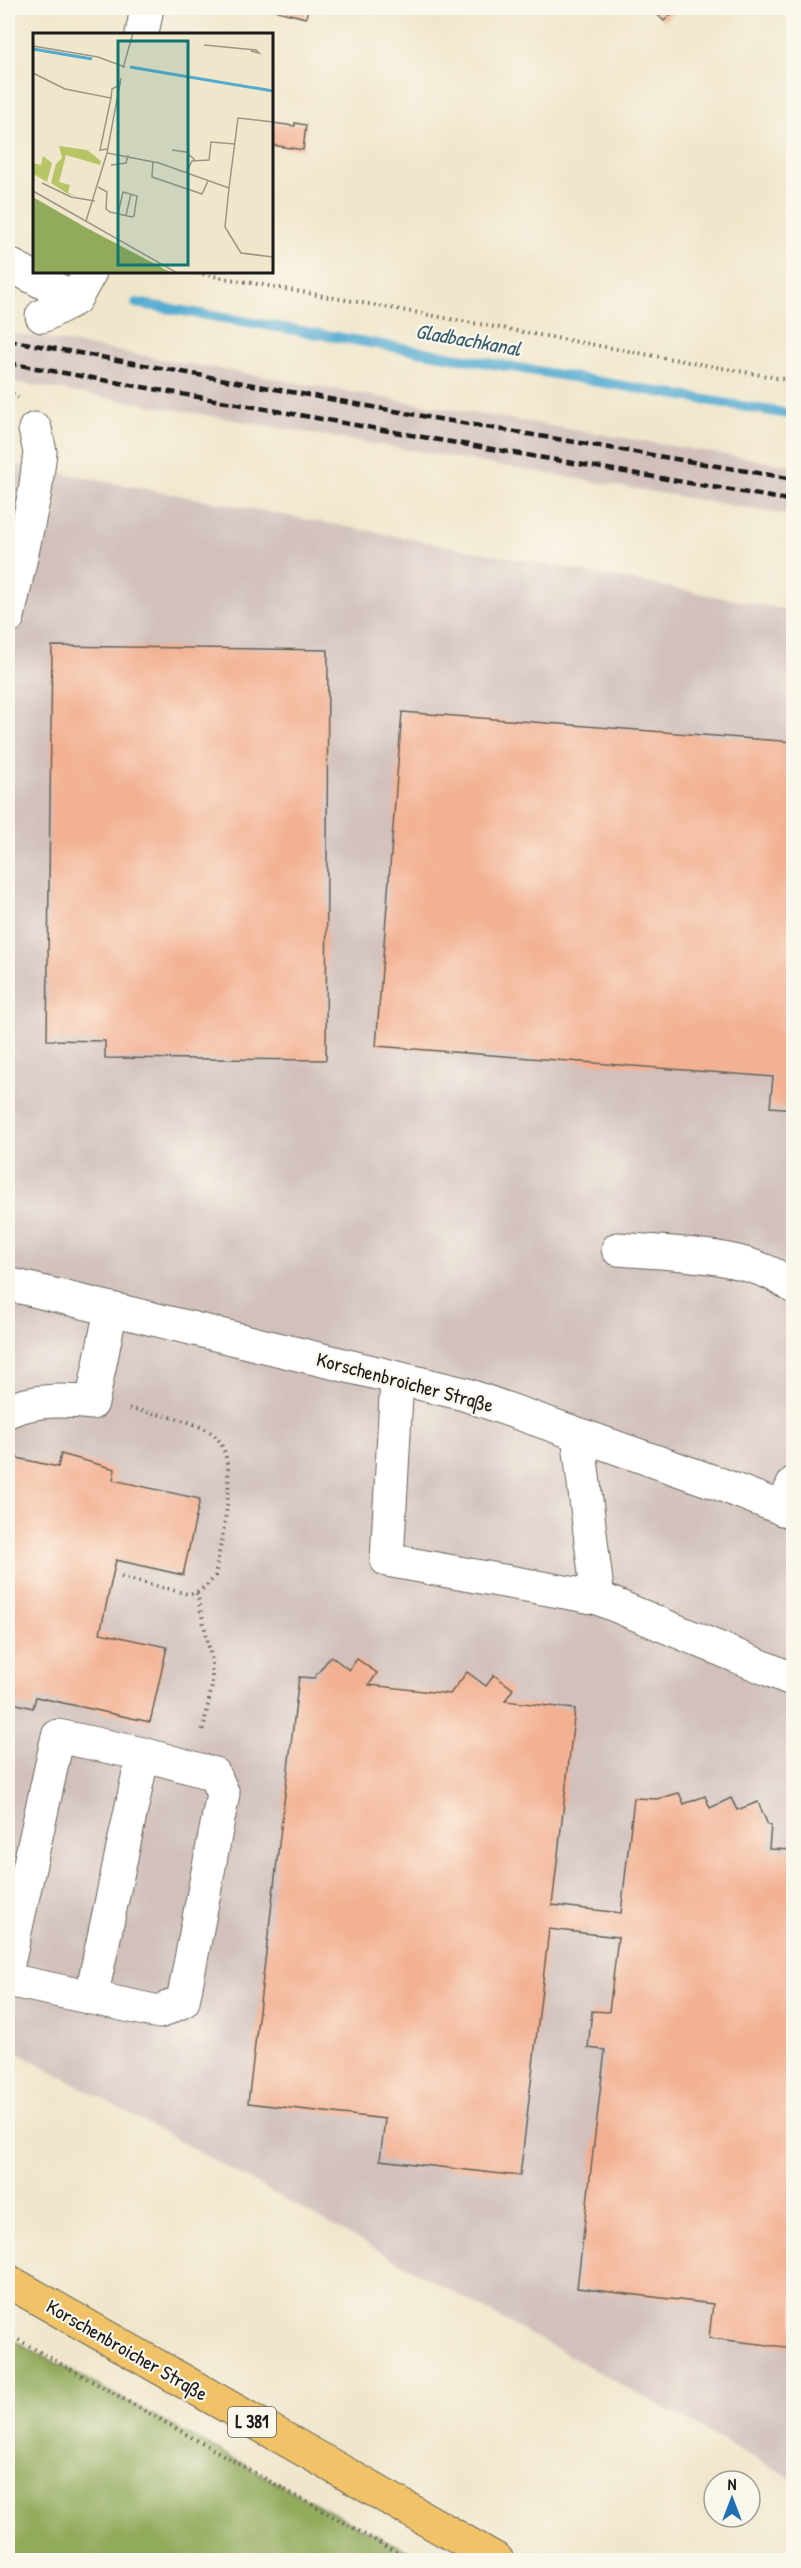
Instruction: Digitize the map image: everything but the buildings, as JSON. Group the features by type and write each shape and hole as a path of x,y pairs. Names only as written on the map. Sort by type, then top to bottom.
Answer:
{"main road":[{"name":"Korschenbroicher Straße","path":"8,2282 497,2560"}],"street":[{"path":"142,33 147,8"},
{"path":"8,264 33,271"},
{"path":"40,273 82,285"},
{"path":"42,316 82,285"},
{"path":"8,617 35,492 40,452 35,429"},
{"path":"8,509 35,492"},
{"path":"618,1249 718,1257 780,1276 794,1287"},
{"name":"Korschenbroicher Straße","path":"8,1284 464,1394 717,1483 790,1501"},
{"path":"8,1411 43,1401 65,1400 92,1404 111,1309"},
{"path":"397,1378 387,1560 598,1598 794,1680"},
{"path":"578,1435 598,1598"},
{"path":"8,1964 58,1736 143,1754 213,1774 224,1794 183,2001 159,2012 8,1980"},
{"path":"91,1998 143,1754"}],"path":[{"path":"197,273 794,381"},
{"path":"92,1404 145,1412 189,1422 216,1437 226,1458 230,1480 215,1576 207,1586 197,1593 188,1594 121,1577"},
{"path":"195,1768 212,1686 212,1661 197,1593"},
{"path":"8,2334 410,2560"}],"shaded area":[{"path":"8,332 413,403 793,466 793,516 8,381"},
{"path":"8,463 793,611 793,2479 8,2047"}],"green space":[{"path":"8,2337 359,2527 426,2560 8,2560"}],"waterway":[{"name":"Gladbachkanal","path":"136,303 794,415"}],"railway":[{"path":"8,340 433,418 794,479"},
{"path":"8,363 794,501"}]}
